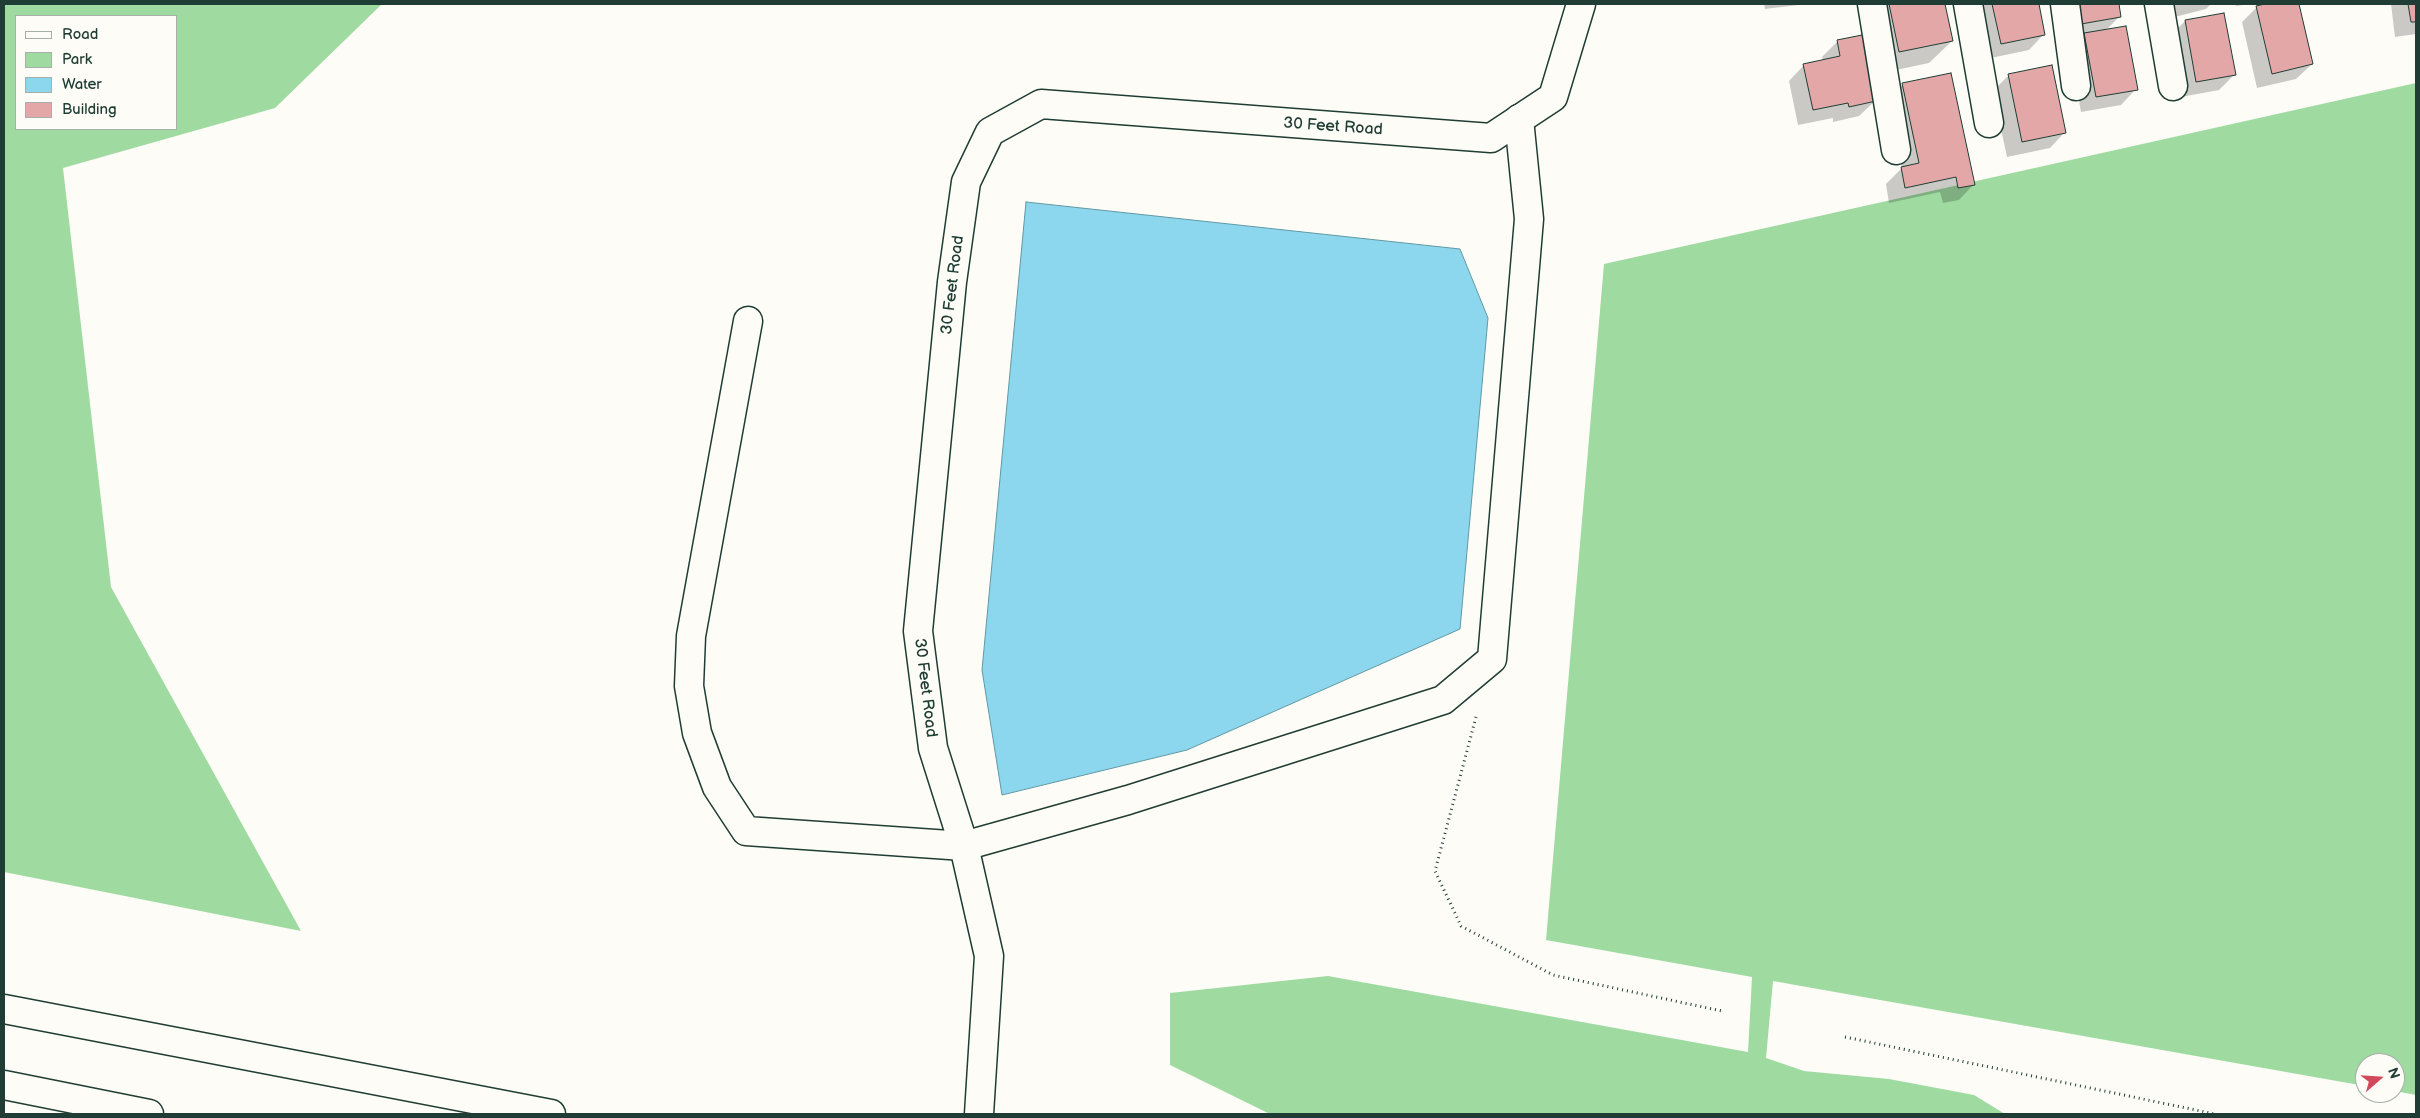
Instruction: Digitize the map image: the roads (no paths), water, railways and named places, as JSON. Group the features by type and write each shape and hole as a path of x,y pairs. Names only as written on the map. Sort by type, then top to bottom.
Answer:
{"main road":[{"name":"30 Feet Road","path":"979,1114 989,956 964,846 933,748 918,631 952,282 966,182 990,132 1041,104 1491,138 1553,97 1581,4"},
{"path":"1872,4 1896,150"},
{"path":"1968,4 1989,123"},
{"path":"2065,4 2076,86"},
{"path":"2159,4 2173,86"},
{"path":"748,321 691,636 689,686 697,733 717,788 746,831 964,846 1128,800 1443,700 1492,659 1529,219 1519,119"},
{"path":"4,1009 551,1114"},
{"path":"4,1085 150,1114"}],"water":[{"path":"1026,202 1460,249 1488,318 1460,629 1187,750 1002,795 982,670"}]}
